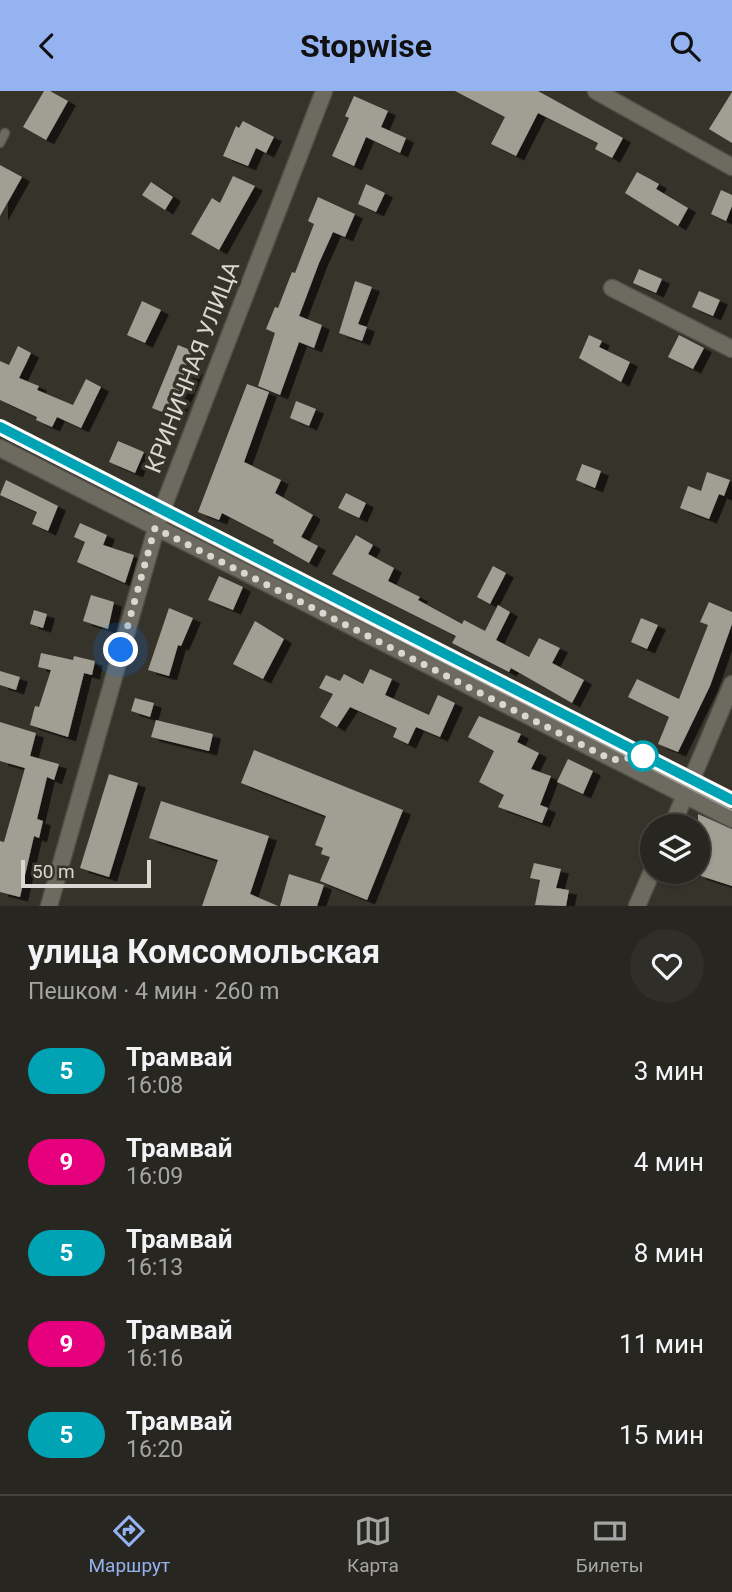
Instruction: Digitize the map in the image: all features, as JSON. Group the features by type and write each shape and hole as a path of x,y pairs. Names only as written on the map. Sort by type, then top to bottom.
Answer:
{"street":[{"name":"КРИНИЧНАЯ УЛИЦА","path":"49,906 155,528 324,91"},
{"path":"596,91 732,167"},
{"path":"612,288 732,349"},
{"path":"0,448 732,819"},
{"path":"677,814 732,684"},
{"path":"637,906 647,884"}],"lane":[{"path":"0,143 5,133"}],"building":[{"path":"44,91 50,91 68,101 46,140 23,127"},
{"path":"455,91 538,91 623,138 612,158 595,149 598,143 538,113 516,156 491,144 505,117"},
{"path":"732,92 732,143 709,129"},
{"path":"354,96 388,111 381,127 406,138 400,153 366,137 354,166 332,156 349,118 345,116"},
{"path":"243,121 274,137 266,153 256,148 248,166 223,156 236,126 239,128"},
{"path":"0,165 22,177 0,216"},
{"path":"637,172 659,184 656,189 688,208 678,226 625,193"},
{"path":"233,176 255,186 219,250 191,234 212,198 220,203"},
{"path":"151,182 173,197 165,210 142,195"},
{"path":"366,184 385,193 376,212 358,204"},
{"path":"721,190 732,195 732,206 726,221 711,214"},
{"path":"318,197 355,214 345,237 333,232 319,263 299,316 322,325 314,348 299,342 280,395 258,386 275,333 266,329 275,307 278,308 292,272 295,273 314,224 308,221"},
{"path":"639,269 662,279 656,293 633,283"},
{"path":"355,281 372,287 358,324 367,327 362,341 339,333"},
{"path":"699,291 720,300 713,316 692,307"},
{"path":"142,301 161,310 145,343 127,335"},
{"path":"589,335 602,341 599,347 630,362 621,382 579,358"},
{"path":"679,335 704,348 693,369 668,357"},
{"path":"178,345 193,351 186,366 195,370 175,417 152,408"},
{"path":"18,346 31,353 19,378 39,386 37,390 73,405 86,379 101,387 81,428 57,417 52,427 0,400 0,361 9,365"},
{"path":"247,384 269,392 244,462 281,480 275,493 313,515 301,537 318,546 309,563 273,543 274,540 222,513 219,520 198,512"},
{"path":"296,401 316,409 309,426 290,418"},
{"path":"118,441 144,452 135,473 109,462"},
{"path":"582,464 601,471 595,488 576,480"},
{"path":"707,472 730,480 724,496 719,494 709,519 680,508 688,486 701,491"},
{"path":"6,480 58,506 48,531 32,524 37,512 0,495"},
{"path":"346,493 366,503 359,518 338,508"},
{"path":"80,523 107,535 103,545 134,555 125,583 77,562 85,542 74,537"},
{"path":"356,535 373,545 368,554 394,568 388,581 420,597 418,600 462,624 464,620 485,631 498,605 510,612 496,640 529,657 539,638 560,648 552,663 584,680 572,703 511,668 509,672 452,643 456,636 332,574"},
{"path":"493,566 506,573 490,604 477,597"},
{"path":"219,576 243,587 233,610 208,600"},
{"path":"91,595 114,602 108,629 83,621"},
{"path":"709,602 732,612 732,624 710,686 678,752 658,744 669,717 628,697 637,679 679,699 708,625 700,622"},
{"path":"169,608 193,618 181,646 178,645 169,676 148,670"},
{"path":"34,610 47,614 43,628 30,624"},
{"path":"641,618 658,625 647,649 631,642"},
{"path":"255,621 284,639 263,679 233,664"},
{"path":"41,653 73,660 74,656 95,661 92,675 84,673 68,737 30,725 35,706 39,707 51,670 38,667"},
{"path":"370,669 392,679 385,695 429,715 438,695 455,703 440,737 416,727 408,744 393,737 397,728 350,707 337,727 320,717 333,694 319,688 326,675 340,681 344,674 363,684"},
{"path":"0,671 20,677 16,690 0,685"},
{"path":"135,698 154,703 150,717 131,711"},
{"path":"479,716 521,734 517,742 539,753 531,769 551,776 540,805 548,808 542,823 498,807 504,795 479,782 494,751 468,737"},
{"path":"156,720 213,734 209,751 151,737"},
{"path":"0,722 36,733 30,756 59,764 54,780 47,777 37,819 43,821 39,838 34,836 20,897 0,892 0,841 4,842 25,768 0,761"},
{"path":"254,750 403,810 367,900 320,881 330,857 321,854 323,848 315,845 326,816 241,783"},
{"path":"568,759 593,771 583,794 557,782"},
{"path":"109,774 138,783 109,877 80,868"},
{"path":"161,801 269,836 250,894 278,906 202,906 218,860 149,838"},
{"path":"710,819 732,829 732,886 710,879"},
{"path":"534,863 561,869 556,888 569,890 566,906 535,905 540,880 530,878"},
{"path":"289,874 324,885 317,906 280,906"}],"tram line":[{"name":"5","path":"0,427 732,800"},
{"path":"0,435 732,810"}],"route":[{"path":"121,650 155,528 612,760 643,756"}]}
